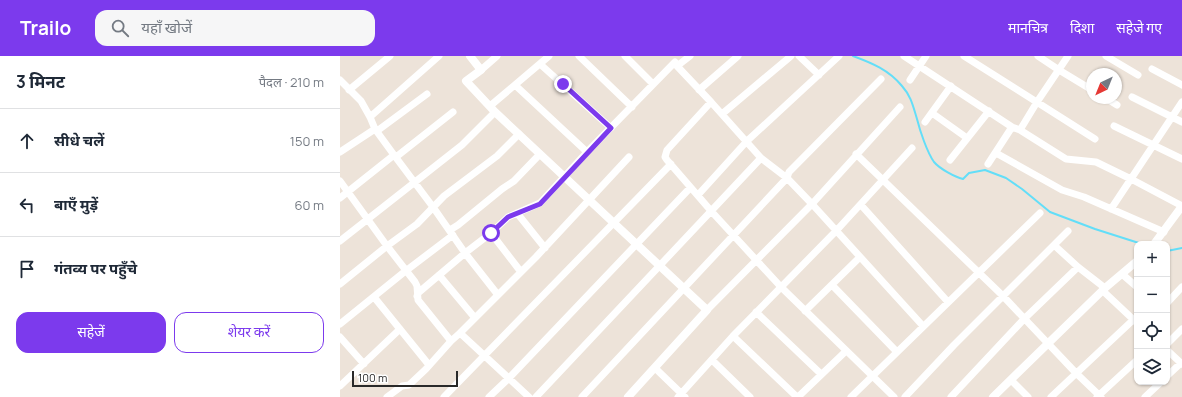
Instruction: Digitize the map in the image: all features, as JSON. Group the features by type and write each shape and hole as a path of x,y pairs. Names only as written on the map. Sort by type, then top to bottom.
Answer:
{"street":[{"path":"349,90 390,56"},
{"path":"370,117 439,56"},
{"path":"470,56 481,70"},
{"path":"498,56 466,81 540,154 707,310"},
{"path":"340,241 462,145 515,85 549,56"},
{"path":"579,56 632,107"},
{"path":"625,56 653,84"},
{"path":"669,56 762,158 786,178 812,204 923,326"},
{"path":"417,296 418,293 464,253 491,233 508,217 540,204 587,152 653,84 676,64 690,56"},
{"path":"699,90 738,56"},
{"path":"722,114 791,56"},
{"path":"799,56 819,75"},
{"path":"698,196 746,141 839,56"},
{"path":"904,56 1012,127 1020,130 1066,159 1096,162 1132,179 1182,206 1156,241"},
{"path":"910,80 926,56"},
{"path":"964,56 1094,139"},
{"path":"1038,56 1086,86"},
{"path":"1020,130 1068,56"},
{"path":"1106,56 1138,75"},
{"path":"540,64 611,128"},
{"path":"1152,69 1182,85"},
{"path":"582,397 734,235 786,178 789,172 881,79"},
{"path":"340,80 361,101 376,130 452,233 464,253 498,295"},
{"path":"515,85 587,152"},
{"path":"925,122 951,86"},
{"path":"340,152 376,130 427,94"},
{"path":"1132,97 1182,122"},
{"path":"711,102 667,150 665,157 690,188 781,287 894,397"},
{"path":"1111,209 1182,102"},
{"path":"628,397 707,310 812,204 900,107"},
{"path":"950,160 989,111"},
{"path":"340,198 453,112"},
{"path":"932,112 967,138"},
{"path":"1114,126 1182,160"},
{"path":"988,164 1012,127"},
{"path":"340,284 417,224 444,196 497,156 519,134"},
{"path":"655,368 681,396 756,312 861,205 912,148"},
{"path":"996,153 1062,190 1084,197 1162,234"},
{"path":"340,324 452,233 458,225 514,181 540,154"},
{"path":"856,154 1003,296 1099,396 1134,363"},
{"path":"387,397 402,386 409,384 429,365 451,341 545,248 629,158"},
{"path":"536,397 762,158"},
{"path":"444,397 671,164"},
{"path":"340,181 417,286 418,300 451,341"},
{"path":"489,397 637,245 690,188"},
{"path":"861,205 948,302"},
{"path":"517,213 545,248"},
{"path":"851,397 1040,213"},
{"path":"905,397 954,345 1068,231"},
{"path":"491,233 521,272"},
{"path":"1054,245 1104,289 1134,320"},
{"path":"805,311 860,257"},
{"path":"993,397 1104,289 1134,264"},
{"path":"951,397 1024,319 1078,267"},
{"path":"1122,274 1134,285"},
{"path":"439,276 475,318"},
{"path":"832,285 897,352"},
{"path":"1170,300 1182,287"},
{"path":"374,297 429,365"},
{"path":"756,312 822,374"},
{"path":"1051,397 1134,322"},
{"path":"1170,341 1182,329"},
{"path":"340,386 400,330"},
{"path":"460,333 529,397"},
{"path":"734,336 798,397 846,351"},
{"path":"340,337 364,364"},
{"path":"1170,353 1181,363 1170,373"},
{"path":"712,360 750,397"},
{"path":"1011,380 1028,397"},
{"path":"1145,397 1158,385"}],"waterway":[{"path":"853,56 886,71 897,80 905,90 911,101 929,153 934,162 944,170 963,179 969,173 985,170 1006,178 1050,212 1134,241"},
{"path":"1170,250 1182,248"}],"route":[{"path":"491,233 508,217 540,204 611,128 563,84"}]}
